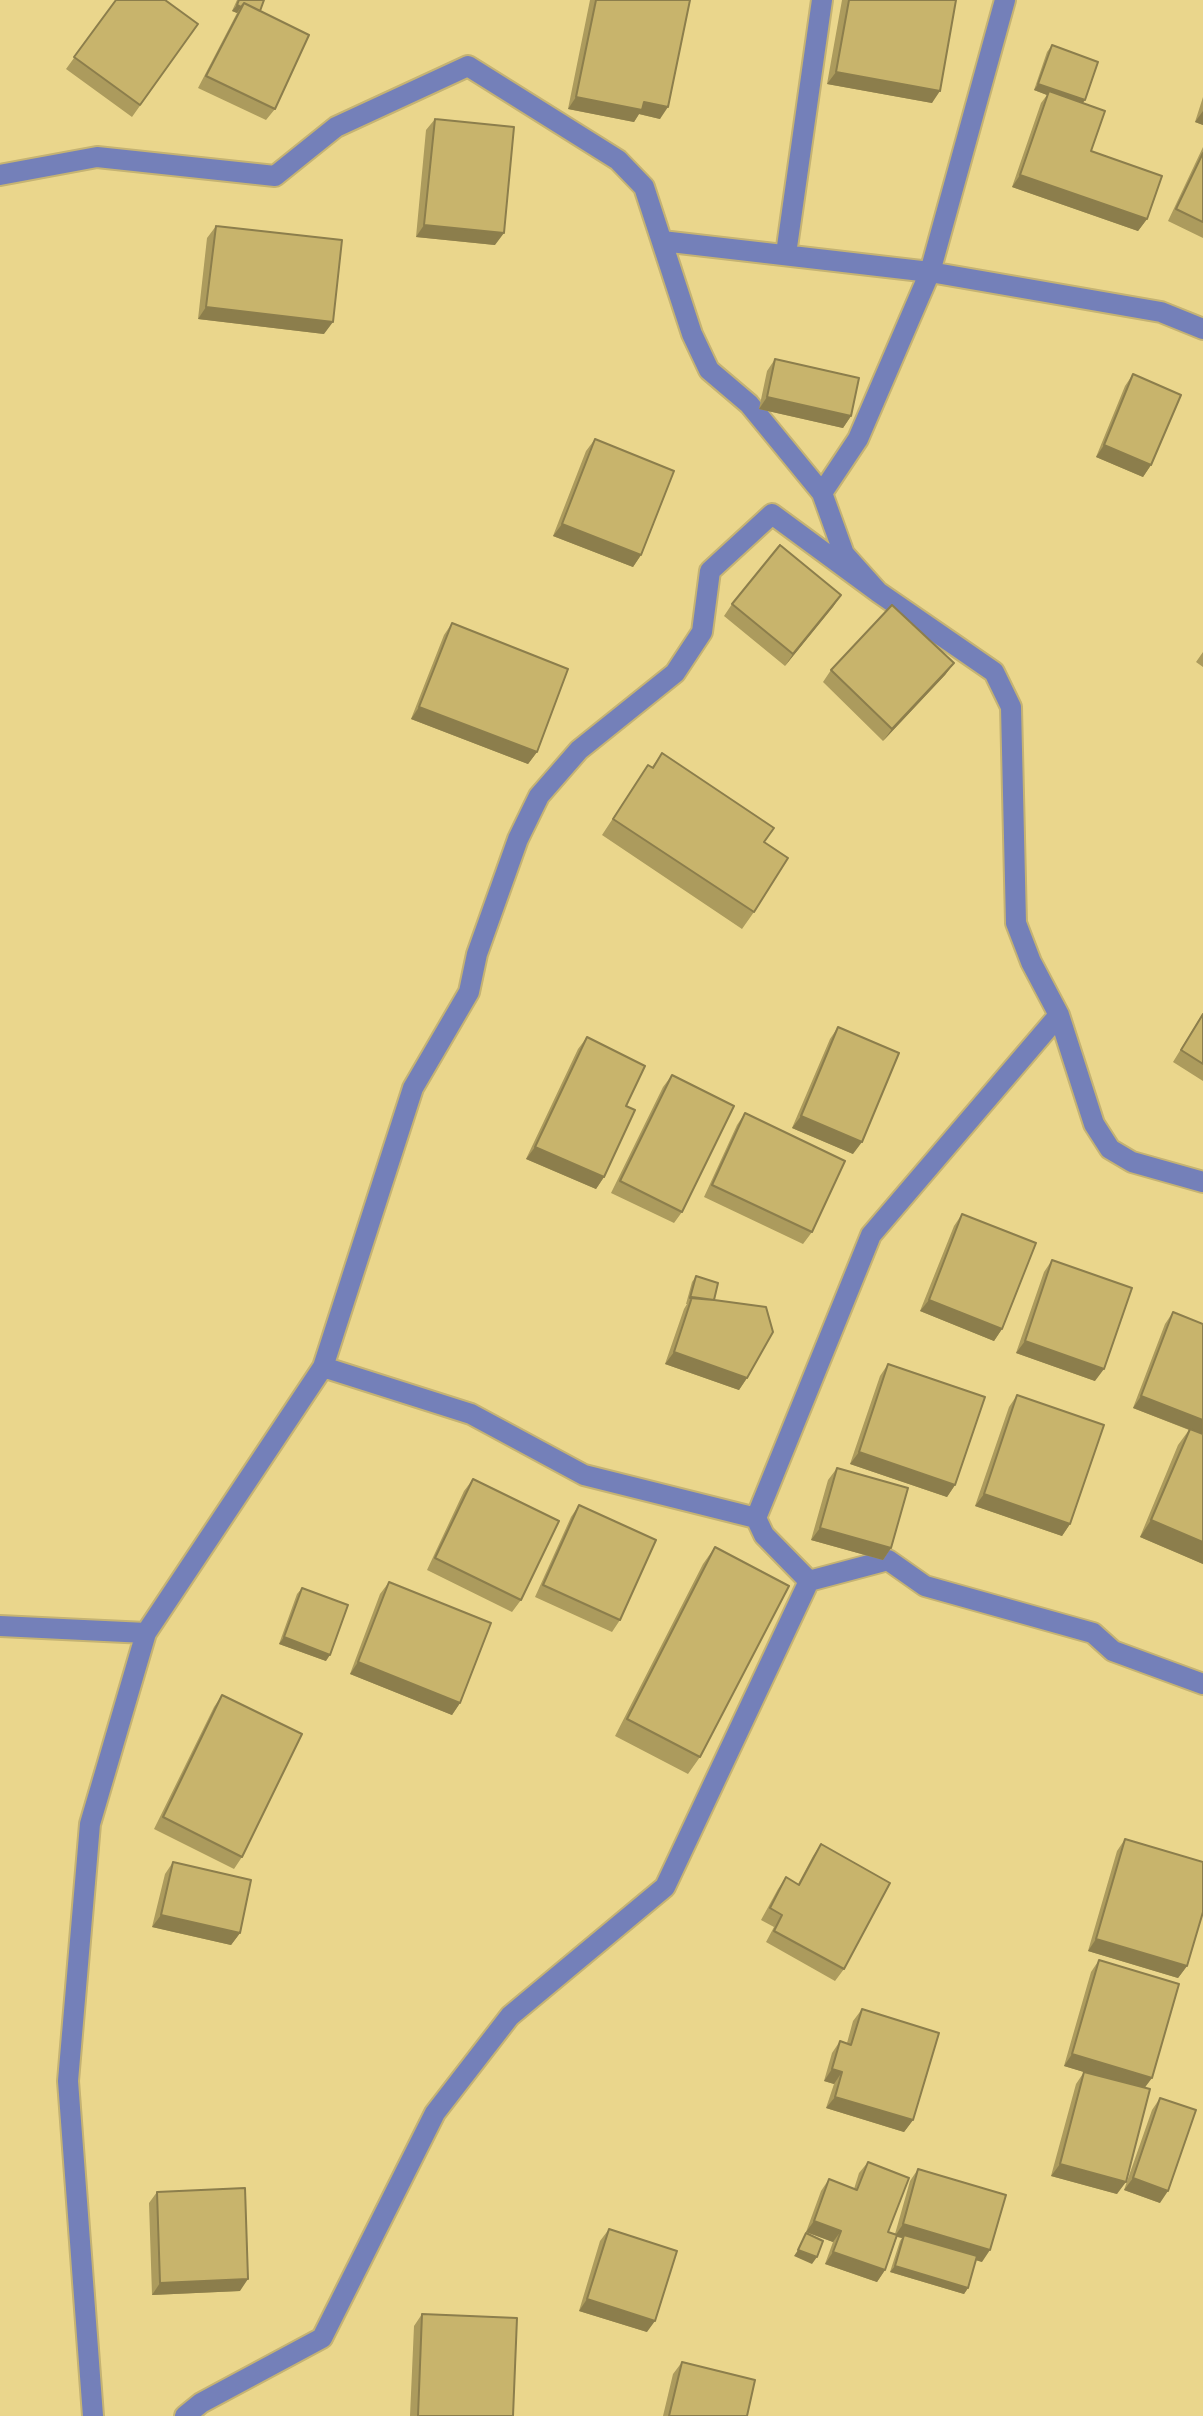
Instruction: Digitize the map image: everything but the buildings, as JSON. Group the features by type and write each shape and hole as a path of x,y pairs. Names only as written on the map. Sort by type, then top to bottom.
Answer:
{"street":[{"path":"786,254 822,0"},
{"path":"822,493 858,439 930,272 1005,0"},
{"path":"0,175 97,157 275,176 336,127 468,66 618,160 644,187 692,334 709,370 749,404 822,493 844,554 878,592"},
{"path":"662,241 930,272 1161,312 1203,329"},
{"path":"93,2416 68,2081 90,1824 146,1633 323,1367 413,1088 469,992 477,954 518,839 539,796 579,750 675,673 702,632 710,571 772,514 994,672 1011,707 1016,923 1031,962 1059,1015 1094,1124 1110,1149 1132,1162 1203,1182"},
{"path":"809,1581 764,1535 756,1518 871,1235 1059,1015"},
{"path":"323,1367 471,1414 584,1475 756,1518"},
{"path":"185,2416 201,2403 322,2338 435,2113 510,2016 665,1887 809,1581 888,1560 925,1586 1093,1633 1113,1651 1203,1684"},
{"path":"0,1626 146,1633"}]}
